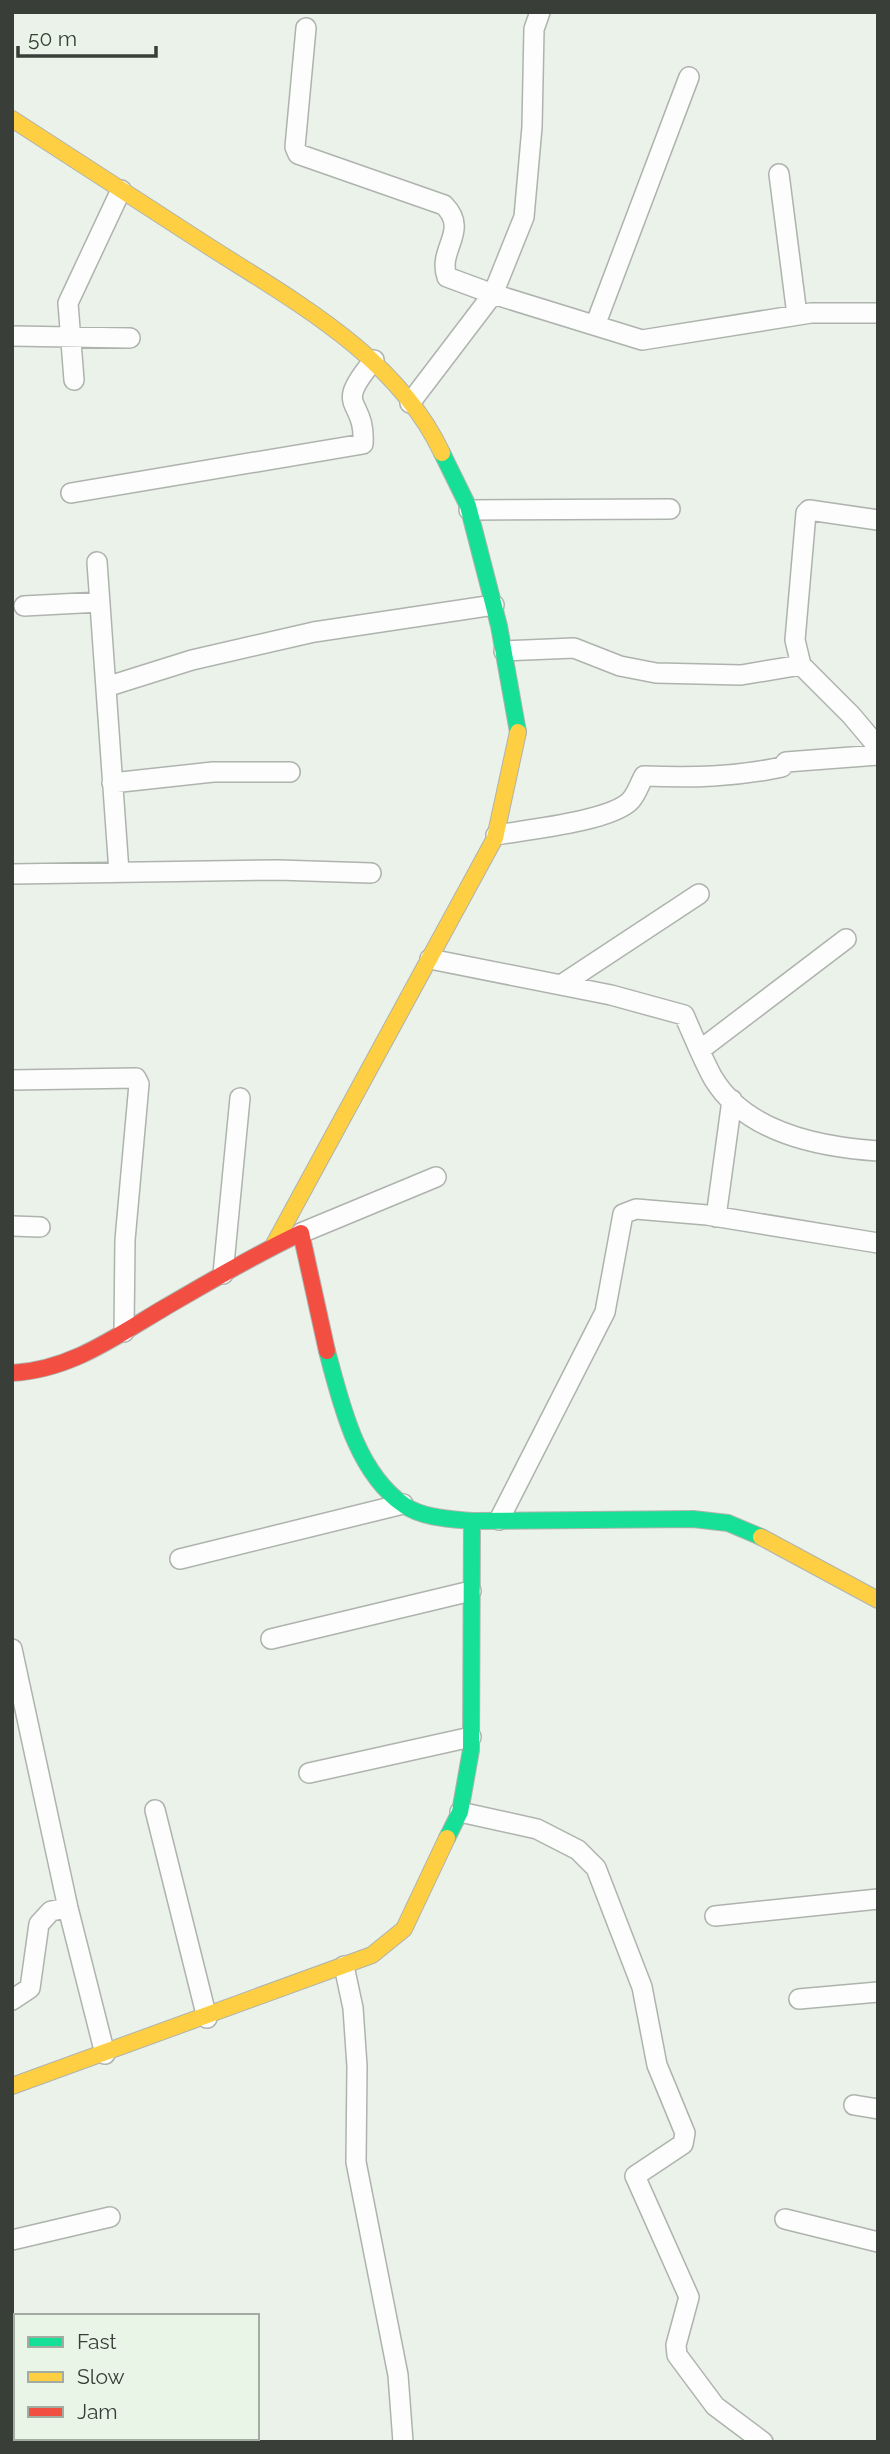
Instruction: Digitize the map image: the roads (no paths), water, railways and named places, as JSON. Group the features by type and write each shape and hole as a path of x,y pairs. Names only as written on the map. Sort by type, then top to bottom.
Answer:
{"street":[{"path":"410,403 492,294 524,218 532,127 534,29 540,12"},
{"path":"306,28 295,147 298,154 444,205 453,213 456,226 443,266 447,276 492,294 596,323 642,340 797,315 878,313"},
{"path":"596,323 689,77"},
{"path":"12,119 293,301 374,360 433,433 469,510 494,605 519,737 496,835 273,1246"},
{"path":"779,174 797,315"},
{"path":"74,380 68,303 121,190"},
{"path":"12,336 130,338"},
{"path":"71,493 363,444 364,432 351,400 351,390 374,360"},
{"path":"469,510 670,509"},
{"path":"878,520 809,510 806,513 795,640 801,665 851,715 878,747"},
{"path":"97,562 119,872"},
{"path":"24,606 100,602"},
{"path":"106,687 192,660 314,632 494,605"},
{"path":"504,651 574,648 620,666 656,673 741,675 801,665"},
{"path":"496,835 571,822 621,808 632,799 645,776 699,779 754,773 782,767 786,762 878,755"},
{"path":"112,783 213,772 290,772"},
{"path":"12,874 371,873"},
{"path":"561,985 699,894"},
{"path":"700,1051 846,939"},
{"path":"430,959 561,985 684,1015 714,1079 743,1114 831,1148 878,1151"},
{"path":"12,1080 136,1078 139,1084 125,1240 124,1332"},
{"path":"223,1274 240,1098"},
{"path":"716,1217 732,1100"},
{"path":"12,1373 30,1374 82,1359 273,1246 436,1177"},
{"path":"499,1521 605,1312 623,1214 636,1209 716,1217 878,1243"},
{"path":"12,1226 40,1227"},
{"path":"301,1233 338,1392 353,1435 376,1477 403,1504 445,1519 472,1521 693,1519 728,1523 776,1544 878,1600"},
{"path":"180,1559 403,1504"},
{"path":"12,2086 207,2018 372,1955 404,1930 460,1812 471,1737 472,1521"},
{"path":"271,1639 471,1591"},
{"path":"13,1659 68,1908 105,2054"},
{"path":"310,1773 471,1737"},
{"path":"155,1810 207,2018"},
{"path":"460,1812 537,1829 578,1850 596,1868 642,1987 657,2065 685,2133 683,2144 635,2176 689,2297 676,2345 677,2355 715,2406 763,2442"},
{"path":"715,1916 878,1899"},
{"path":"12,2000 30,1988 39,1924 51,1911 68,1908"},
{"path":"344,1966 353,2008 356,2162 398,2375 403,2442"},
{"path":"799,2000 878,1992"},
{"path":"854,2105 878,2109"},
{"path":"12,2240 110,2217"},
{"path":"785,2219 878,2242"}]}
